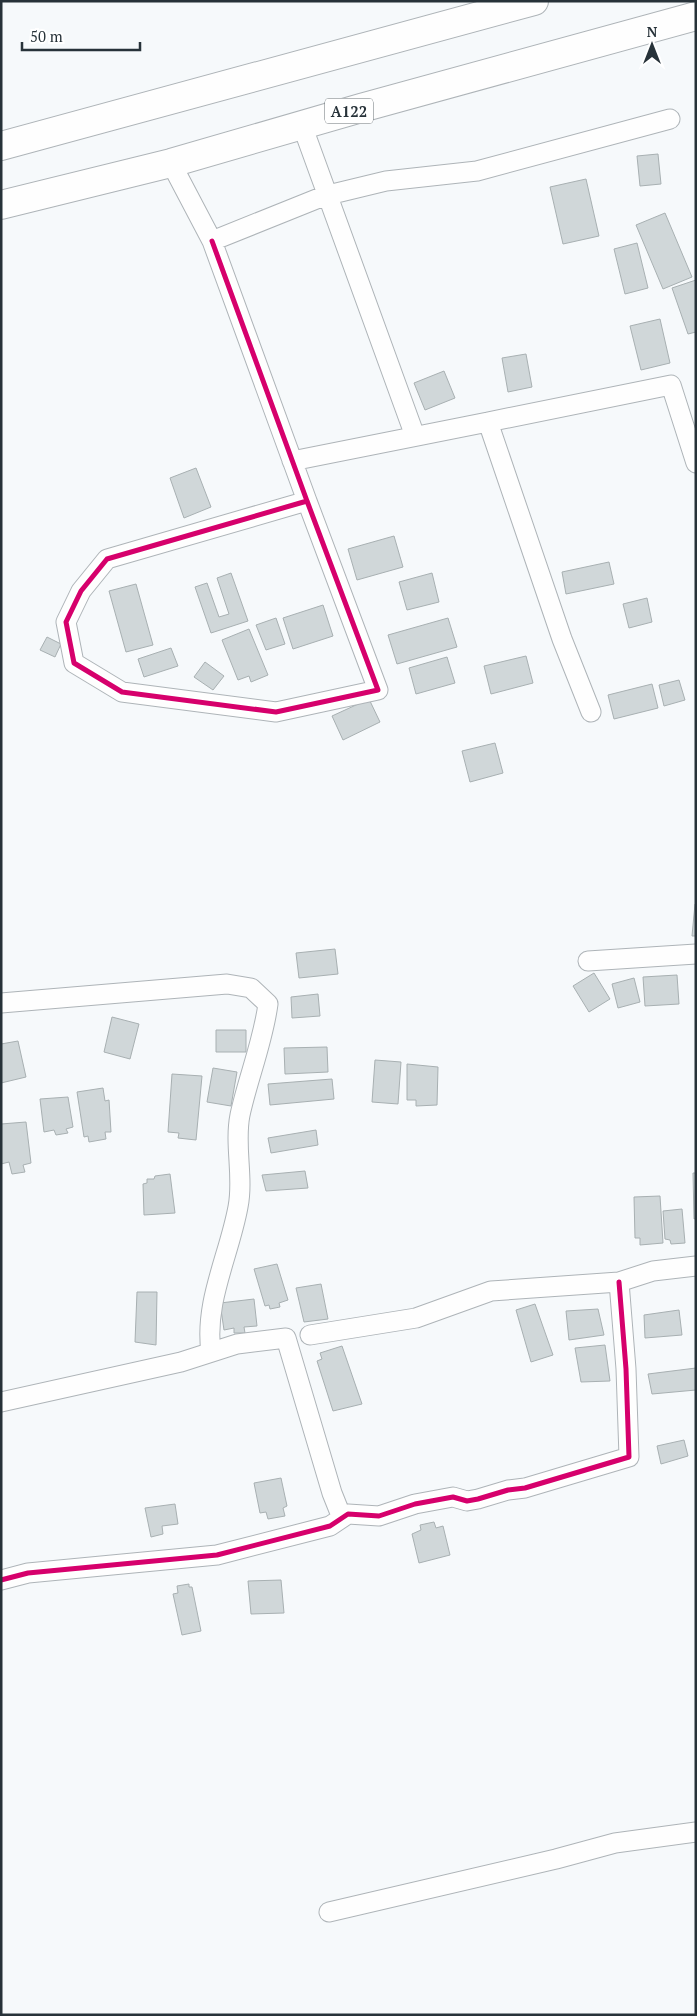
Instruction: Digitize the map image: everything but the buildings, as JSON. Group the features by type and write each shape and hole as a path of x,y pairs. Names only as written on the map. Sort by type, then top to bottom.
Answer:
{"highway":[{"path":"1,146 534,1"},
{"name":"A122","path":"1,205 171,163 696,16"}],"street":[{"path":"212,241 327,196 386,181 477,171 670,119"},
{"path":"302,125 415,436"},
{"path":"171,163 212,241 378,690 276,712 122,692 74,663 66,622 81,591 107,559 307,502"},
{"path":"292,461 671,385 696,463"},
{"path":"488,422 562,639 592,712"},
{"path":"588,961 696,954"},
{"path":"1,1003 226,984 251,988 268,1004 240,1117 239,1204 229,1248 213,1296 208,1331 211,1352"},
{"path":"310,1335 416,1318 491,1291 619,1282 653,1271 696,1266"},
{"path":"1,1580 28,1573 217,1555 330,1526 348,1514 379,1516 415,1504 453,1497 467,1500 478,1499 508,1490 525,1488 629,1457 626,1369 619,1282"},
{"path":"1,1402 182,1362 237,1344 286,1338 332,1493 342,1518"},
{"path":"328,1912 556,1860 615,1843 696,1832"}],"cycle path":[{"path":"212,241 307,501 107,559 81,591 66,622 74,663 122,692 276,712 378,690 307,501"},
{"path":"1,1580 28,1573 217,1555 330,1526 348,1514 379,1516 415,1504 453,1497 467,1501 478,1499 508,1490 525,1488 629,1457 626,1369 619,1282"}]}
